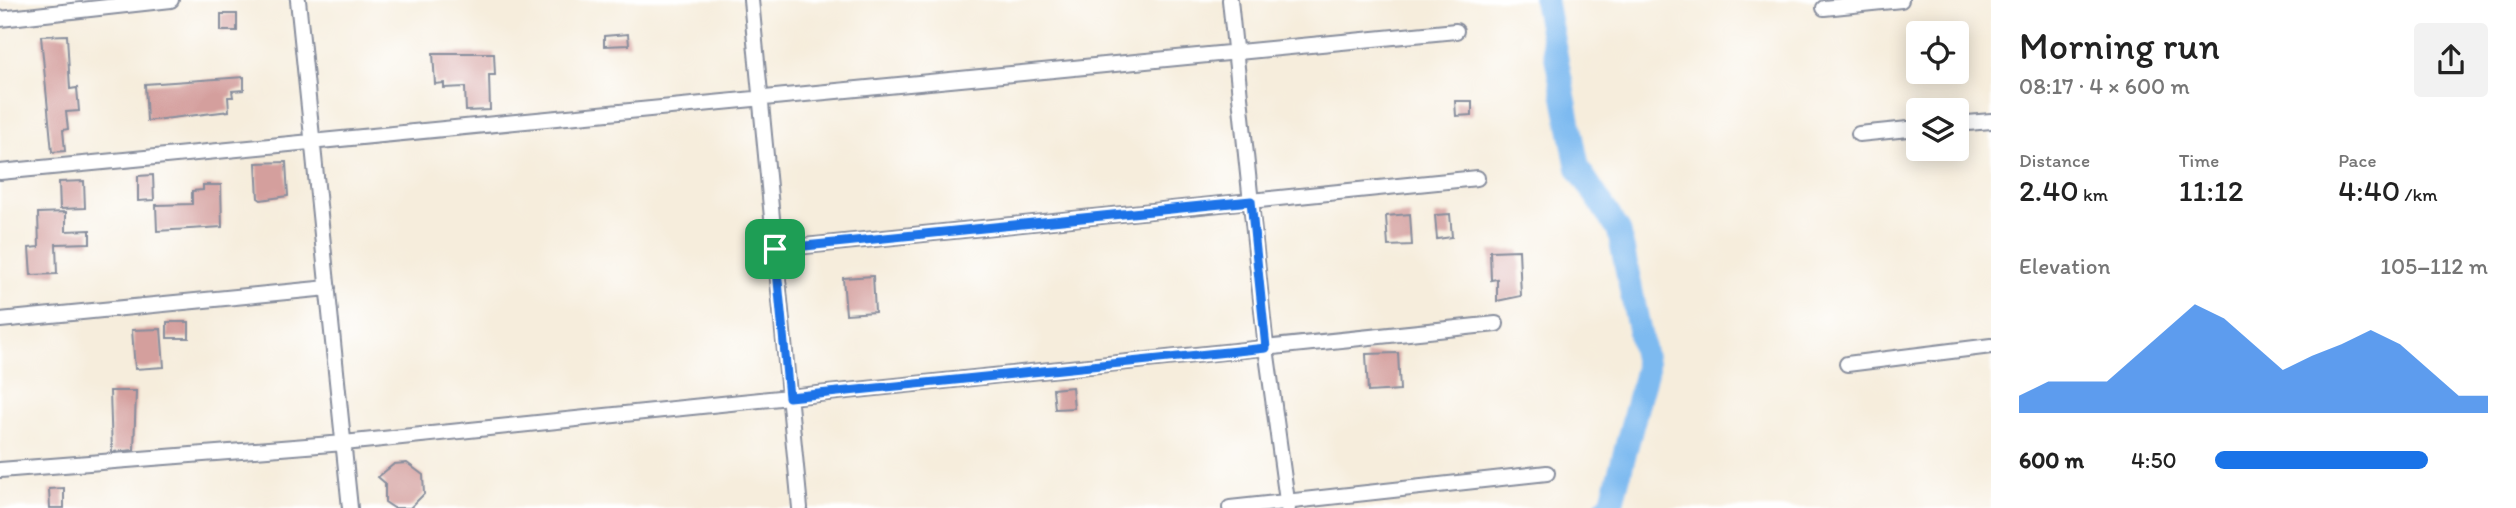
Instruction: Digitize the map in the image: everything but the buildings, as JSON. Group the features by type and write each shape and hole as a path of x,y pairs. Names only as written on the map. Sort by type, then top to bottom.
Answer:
{"street":[{"path":"0,19 171,0"},
{"path":"298,0 350,508"},
{"path":"751,0 800,508"},
{"path":"1230,0 1266,348 1288,505"},
{"path":"1824,8 1901,0"},
{"path":"0,172 1456,31"},
{"path":"1969,123 1991,121"},
{"path":"1858,134 1906,129"},
{"path":"775,249 1477,178"},
{"path":"0,320 328,288"},
{"path":"0,470 344,443 1496,324"},
{"path":"1847,364 1991,346"},
{"path":"1230,508 1288,505 1547,473"}],"waterway":[{"path":"1545,0 1578,168 1619,231 1647,368 1612,502 1606,508"}],"route":[{"path":"1251,201 1266,348 789,397 775,249 1251,201"}]}
